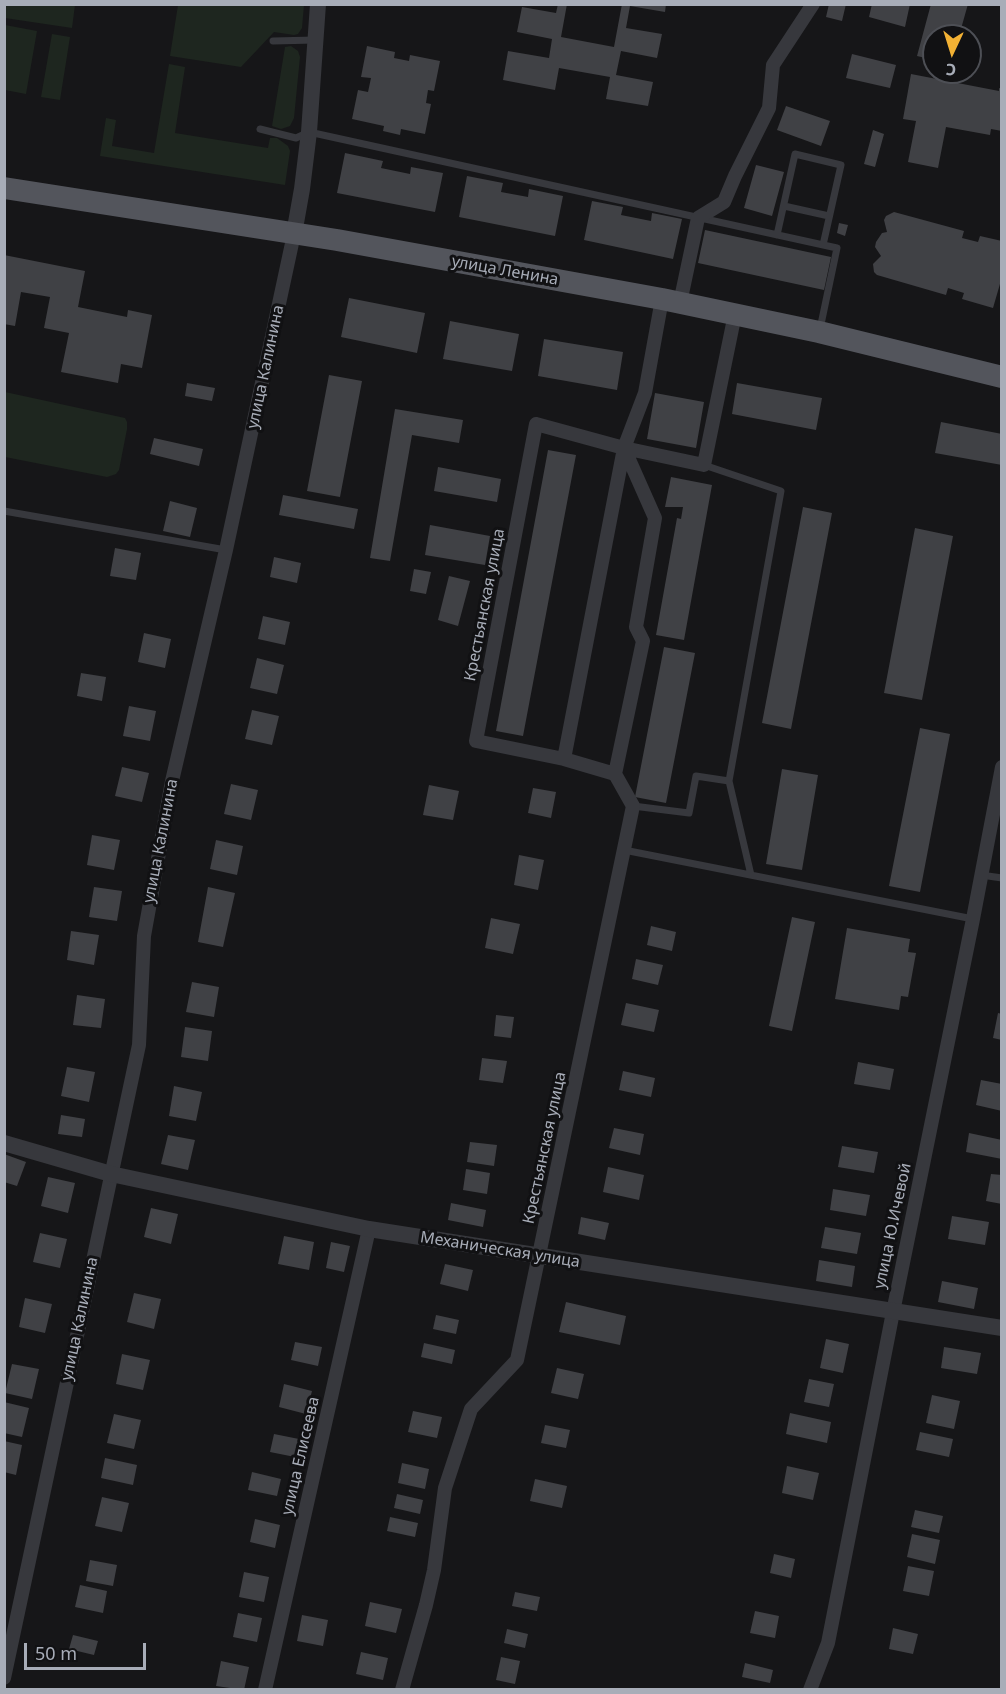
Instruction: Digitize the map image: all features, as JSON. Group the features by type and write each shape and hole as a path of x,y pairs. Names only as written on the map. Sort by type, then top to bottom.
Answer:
{"main road":[{"name":"улица Ленина","path":"4,188 294,234 671,301 819,332 1002,377"}],"street":[{"name":"улица Калинина","path":"4,1678 139,1045 144,936 172,781 226,550 294,234 309,132 318,4"},
{"path":"564,759 624,448 645,393 698,218 724,202 769,108 773,64 813,4"},
{"path":"704,465 735,314"},
{"name":"Крестьянская улица","path":"615,774 564,759 476,741 536,424 624,448 704,465"},
{"path":"624,448 655,518 636,627 643,641 615,774 633,806"},
{"name":"улица Ю.Ичевой","path":"810,1689 828,1643 1002,767"},
{"name":"Крестьянская улица","path":"402,1689 434,1570 445,1488 471,1409 517,1360 633,806"},
{"name":"Механическая улица","path":"4,1143 111,1174 369,1229 1002,1328"},
{"name":"улица Елисеева","path":"265,1689 369,1229"}],"lane":[{"path":"273,41 315,40"},
{"path":"260,129 296,138 309,132 837,248 819,332"},
{"path":"777,235 795,154 841,165 823,245"},
{"path":"784,206 830,216"},
{"path":"704,465 781,491 729,781 750,875"},
{"path":"4,511 226,550"},
{"path":"633,806 689,813 696,776 729,781"},
{"path":"624,849 973,920"},
{"path":"981,875 1002,878"}],"shaded area":[{"path":"5,4 75,4 72,28 5,18"},
{"path":"178,5 304,5 302,28 298,34 294,35 274,32 241,67 170,56"},
{"path":"5,25 37,31 26,94 5,90"},
{"path":"52,34 70,37 60,100 41,97"},
{"path":"291,46 298,51 300,57 294,118 290,126 281,129 272,126 285,47"},
{"path":"169,64 185,67 175,133 268,148 270,138 277,138 288,146 290,151 285,185 100,156 106,118 116,120 112,146 154,153"},
{"path":"5,392 125,418 127,429 119,470 116,474 107,477 5,457"}],"building":[{"path":"558,4 567,4 561,37 614,47 622,4 666,4 665,12 630,6 626,28 662,34 657,58 621,51 616,75 653,82 648,106 606,99 610,77 559,68 555,90 503,80 508,51 549,58 552,39 517,32 522,7 556,13"},
{"path":"829,4 846,4 842,21 826,17"},
{"path":"872,4 910,4 905,27 869,17"},
{"path":"931,4 968,4 962,24 926,24"},
{"path":"922,37 922,57 917,56"},
{"path":"367,46 395,52 394,58 409,61 410,55 440,61 434,91 428,90 426,103 431,104 425,134 401,129 400,135 383,131 384,126 352,119 358,90 368,92 371,78 361,77"},
{"path":"852,54 896,65 890,88 846,78"},
{"path":"911,74 922,76 922,84 963,84 999,91 999,88 1002,89 1002,131 991,129 990,135 946,127 938,168 908,162 916,121 903,119"},
{"path":"786,106 830,121 821,146 777,130"},
{"path":"873,130 884,134 875,167 864,164"},
{"path":"345,153 383,161 381,168 410,174 411,167 443,173 435,212 337,193"},
{"path":"756,165 784,172 772,216 744,208"},
{"path":"467,176 503,183 501,192 528,197 529,189 563,196 555,236 459,217"},
{"path":"592,201 623,207 621,215 651,221 652,213 682,219 673,259 584,240"},
{"path":"894,212 964,231 962,238 978,242 980,236 1002,241 1002,277 993,308 962,299 964,293 948,288 946,295 877,275 873,264 881,256 875,247 876,242 882,233 887,232 884,220 886,216"},
{"path":"839,223 848,225 845,236 837,233"},
{"path":"705,230 831,257 824,290 698,263"},
{"path":"4,255 85,271 78,307 127,317 128,310 152,315 142,368 121,364 118,383 61,372 69,333 44,328 50,297 21,292 15,326 4,324"},
{"path":"349,298 425,313 417,353 341,337"},
{"path":"450,321 519,334 512,371 443,359"},
{"path":"544,339 623,352 617,390 538,376"},
{"path":"329,375 362,381 340,497 307,491"},
{"path":"187,383 215,388 212,401 185,396"},
{"path":"737,383 822,398 816,430 732,414"},
{"path":"655,393 704,402 696,448 647,439"},
{"path":"395,409 463,420 459,443 412,435 390,561 370,558"},
{"path":"941,422 1002,434 1002,465 935,453"},
{"path":"154,438 203,449 199,466 150,454"},
{"path":"548,450 576,455 523,736 496,731"},
{"path":"438,467 501,479 497,502 434,491"},
{"path":"671,477 712,485 684,640 656,635 677,518 681,519 683,507 665,507"},
{"path":"283,495 358,509 354,529 279,515"},
{"path":"170,501 197,508 190,537 163,531"},
{"path":"803,507 832,513 791,729 762,723"},
{"path":"430,525 490,536 485,565 425,555"},
{"path":"915,528 953,536 922,700 884,693"},
{"path":"115,548 141,553 136,580 110,576"},
{"path":"274,557 301,563 297,583 270,577"},
{"path":"414,569 431,572 426,594 410,591"},
{"path":"449,576 470,581 458,626 438,620"},
{"path":"263,616 290,622 285,645 258,639"},
{"path":"144,633 171,639 165,668 138,662"},
{"path":"664,647 695,653 666,803 635,797"},
{"path":"257,658 284,665 277,694 250,688"},
{"path":"81,673 106,677 102,701 77,696"},
{"path":"129,706 156,711 150,741 123,736"},
{"path":"252,710 279,716 272,745 245,739"},
{"path":"920,728 950,734 920,892 889,886"},
{"path":"122,767 149,773 142,802 115,796"},
{"path":"782,769 818,775 802,870 766,864"},
{"path":"231,784 258,790 251,820 224,814"},
{"path":"429,785 459,791 453,820 423,815"},
{"path":"533,788 556,792 551,818 528,813"},
{"path":"92,835 120,840 114,870 87,865"},
{"path":"216,840 243,846 237,875 210,869"},
{"path":"519,855 544,860 538,890 514,885"},
{"path":"94,887 122,891 117,921 89,917"},
{"path":"208,887 235,893 223,947 198,942"},
{"path":"792,917 815,922 792,1031 769,1026"},
{"path":"491,918 520,924 513,954 485,948"},
{"path":"651,926 676,932 672,951 647,945"},
{"path":"847,928 910,939 908,952 916,953 908,997 901,996 899,1010 835,999"},
{"path":"71,931 99,935 94,965 67,960"},
{"path":"636,959 663,965 658,985 632,979"},
{"path":"192,982 219,987 214,1017 186,1012"},
{"path":"77,995 105,999 101,1028 73,1025"},
{"path":"626,1003 659,1010 654,1032 621,1025"},
{"path":"998,1013 1002,1014 1002,1040 993,1038"},
{"path":"496,1015 514,1017 511,1038 494,1036"},
{"path":"185,1027 212,1031 208,1061 181,1057"},
{"path":"482,1058 507,1061 503,1083 479,1080"},
{"path":"858,1062 894,1069 890,1090 854,1084"},
{"path":"67,1067 95,1072 89,1102 61,1096"},
{"path":"623,1071 655,1078 651,1097 619,1090"},
{"path":"981,1080 1002,1084 1002,1111 976,1105"},
{"path":"174,1086 202,1092 196,1121 169,1116"},
{"path":"61,1115 85,1119 82,1137 58,1134"},
{"path":"614,1128 644,1134 640,1155 609,1148"},
{"path":"969,1133 1002,1140 1002,1159 966,1152"},
{"path":"168,1135 195,1140 188,1170 161,1164"},
{"path":"470,1142 497,1145 494,1166 467,1162"},
{"path":"842,1146 878,1152 874,1173 838,1167"},
{"path":"4,1154 26,1162 17,1186 4,1182"},
{"path":"608,1167 644,1175 639,1200 603,1192"},
{"path":"466,1169 490,1173 487,1194 463,1190"},
{"path":"991,1174 1002,1175 1002,1204 986,1201"},
{"path":"48,1177 75,1183 68,1213 41,1206"},
{"path":"833,1189 870,1195 866,1216 830,1210"},
{"path":"451,1203 486,1210 483,1227 448,1220"},
{"path":"151,1208 178,1214 171,1244 144,1237"},
{"path":"952,1216 989,1222 985,1245 948,1239"},
{"path":"581,1217 609,1223 605,1240 578,1234"},
{"path":"825,1227 861,1233 857,1254 821,1248"},
{"path":"40,1233 67,1239 60,1268 33,1262"},
{"path":"284,1236 314,1242 309,1270 278,1264"},
{"path":"331,1242 350,1246 344,1272 326,1268"},
{"path":"819,1260 855,1266 852,1287 816,1281"},
{"path":"445,1264 473,1270 468,1291 440,1284"},
{"path":"942,1281 978,1288 974,1309 938,1302"},
{"path":"134,1293 161,1299 154,1329 127,1322"},
{"path":"25,1298 52,1304 45,1333 19,1327"},
{"path":"566,1302 626,1316 620,1345 559,1332"},
{"path":"436,1315 459,1320 456,1334 433,1329"},
{"path":"826,1339 849,1344 843,1373 820,1368"},
{"path":"295,1342 322,1347 318,1366 291,1360"},
{"path":"424,1343 455,1350 452,1364 421,1357"},
{"path":"944,1347 981,1353 977,1374 941,1368"},
{"path":"122,1354 150,1360 143,1390 116,1384"},
{"path":"12,1364 39,1369 32,1399 5,1393"},
{"path":"557,1368 584,1374 578,1399 551,1393"},
{"path":"809,1379 834,1384 829,1407 804,1402"},
{"path":"284,1384 312,1391 306,1414 279,1407"},
{"path":"932,1395 960,1401 954,1429 926,1423"},
{"path":"4,1402 29,1408 22,1437 4,1433"},
{"path":"413,1411 442,1417 437,1438 408,1432"},
{"path":"790,1413 831,1422 827,1443 786,1434"},
{"path":"114,1414 141,1420 134,1449 107,1443"},
{"path":"545,1425 570,1430 566,1448 541,1443"},
{"path":"920,1432 953,1439 949,1457 916,1450"},
{"path":"274,1434 299,1439 295,1457 270,1452"},
{"path":"4,1441 22,1445 16,1475 4,1472"},
{"path":"105,1458 137,1465 133,1485 101,1478"},
{"path":"402,1463 429,1469 425,1489 398,1483"},
{"path":"787,1466 819,1473 813,1500 782,1493"},
{"path":"252,1472 281,1479 277,1496 248,1490"},
{"path":"535,1479 567,1486 562,1508 530,1501"},
{"path":"397,1494 423,1500 420,1514 394,1508"},
{"path":"102,1497 129,1503 122,1532 95,1526"},
{"path":"915,1510 943,1516 939,1533 911,1527"},
{"path":"390,1517 418,1523 415,1537 387,1531"},
{"path":"255,1519 280,1525 275,1548 250,1542"},
{"path":"912,1534 940,1540 935,1564 907,1557"},
{"path":"774,1554 795,1559 791,1578 770,1573"},
{"path":"90,1560 117,1565 113,1586 86,1581"},
{"path":"908,1566 934,1571 929,1596 903,1591"},
{"path":"244,1572 269,1577 264,1602 239,1597"},
{"path":"80,1585 107,1591 103,1613 75,1607"},
{"path":"515,1592 540,1597 537,1611 512,1606"},
{"path":"370,1602 402,1609 396,1633 365,1626"},
{"path":"755,1611 779,1616 775,1638 750,1633"},
{"path":"238,1613 262,1618 257,1642 233,1637"},
{"path":"302,1615 328,1620 323,1646 297,1641"},
{"path":"893,1628 918,1634 913,1654 889,1649"},
{"path":"507,1629 528,1634 525,1648 504,1643"},
{"path":"73,1635 98,1641 94,1655 69,1649"},
{"path":"361,1652 388,1658 383,1680 356,1674"},
{"path":"501,1657 520,1661 515,1684 496,1680"},
{"path":"221,1661 249,1667 244,1690 216,1686"},
{"path":"745,1663 773,1670 770,1683 742,1677"}]}
